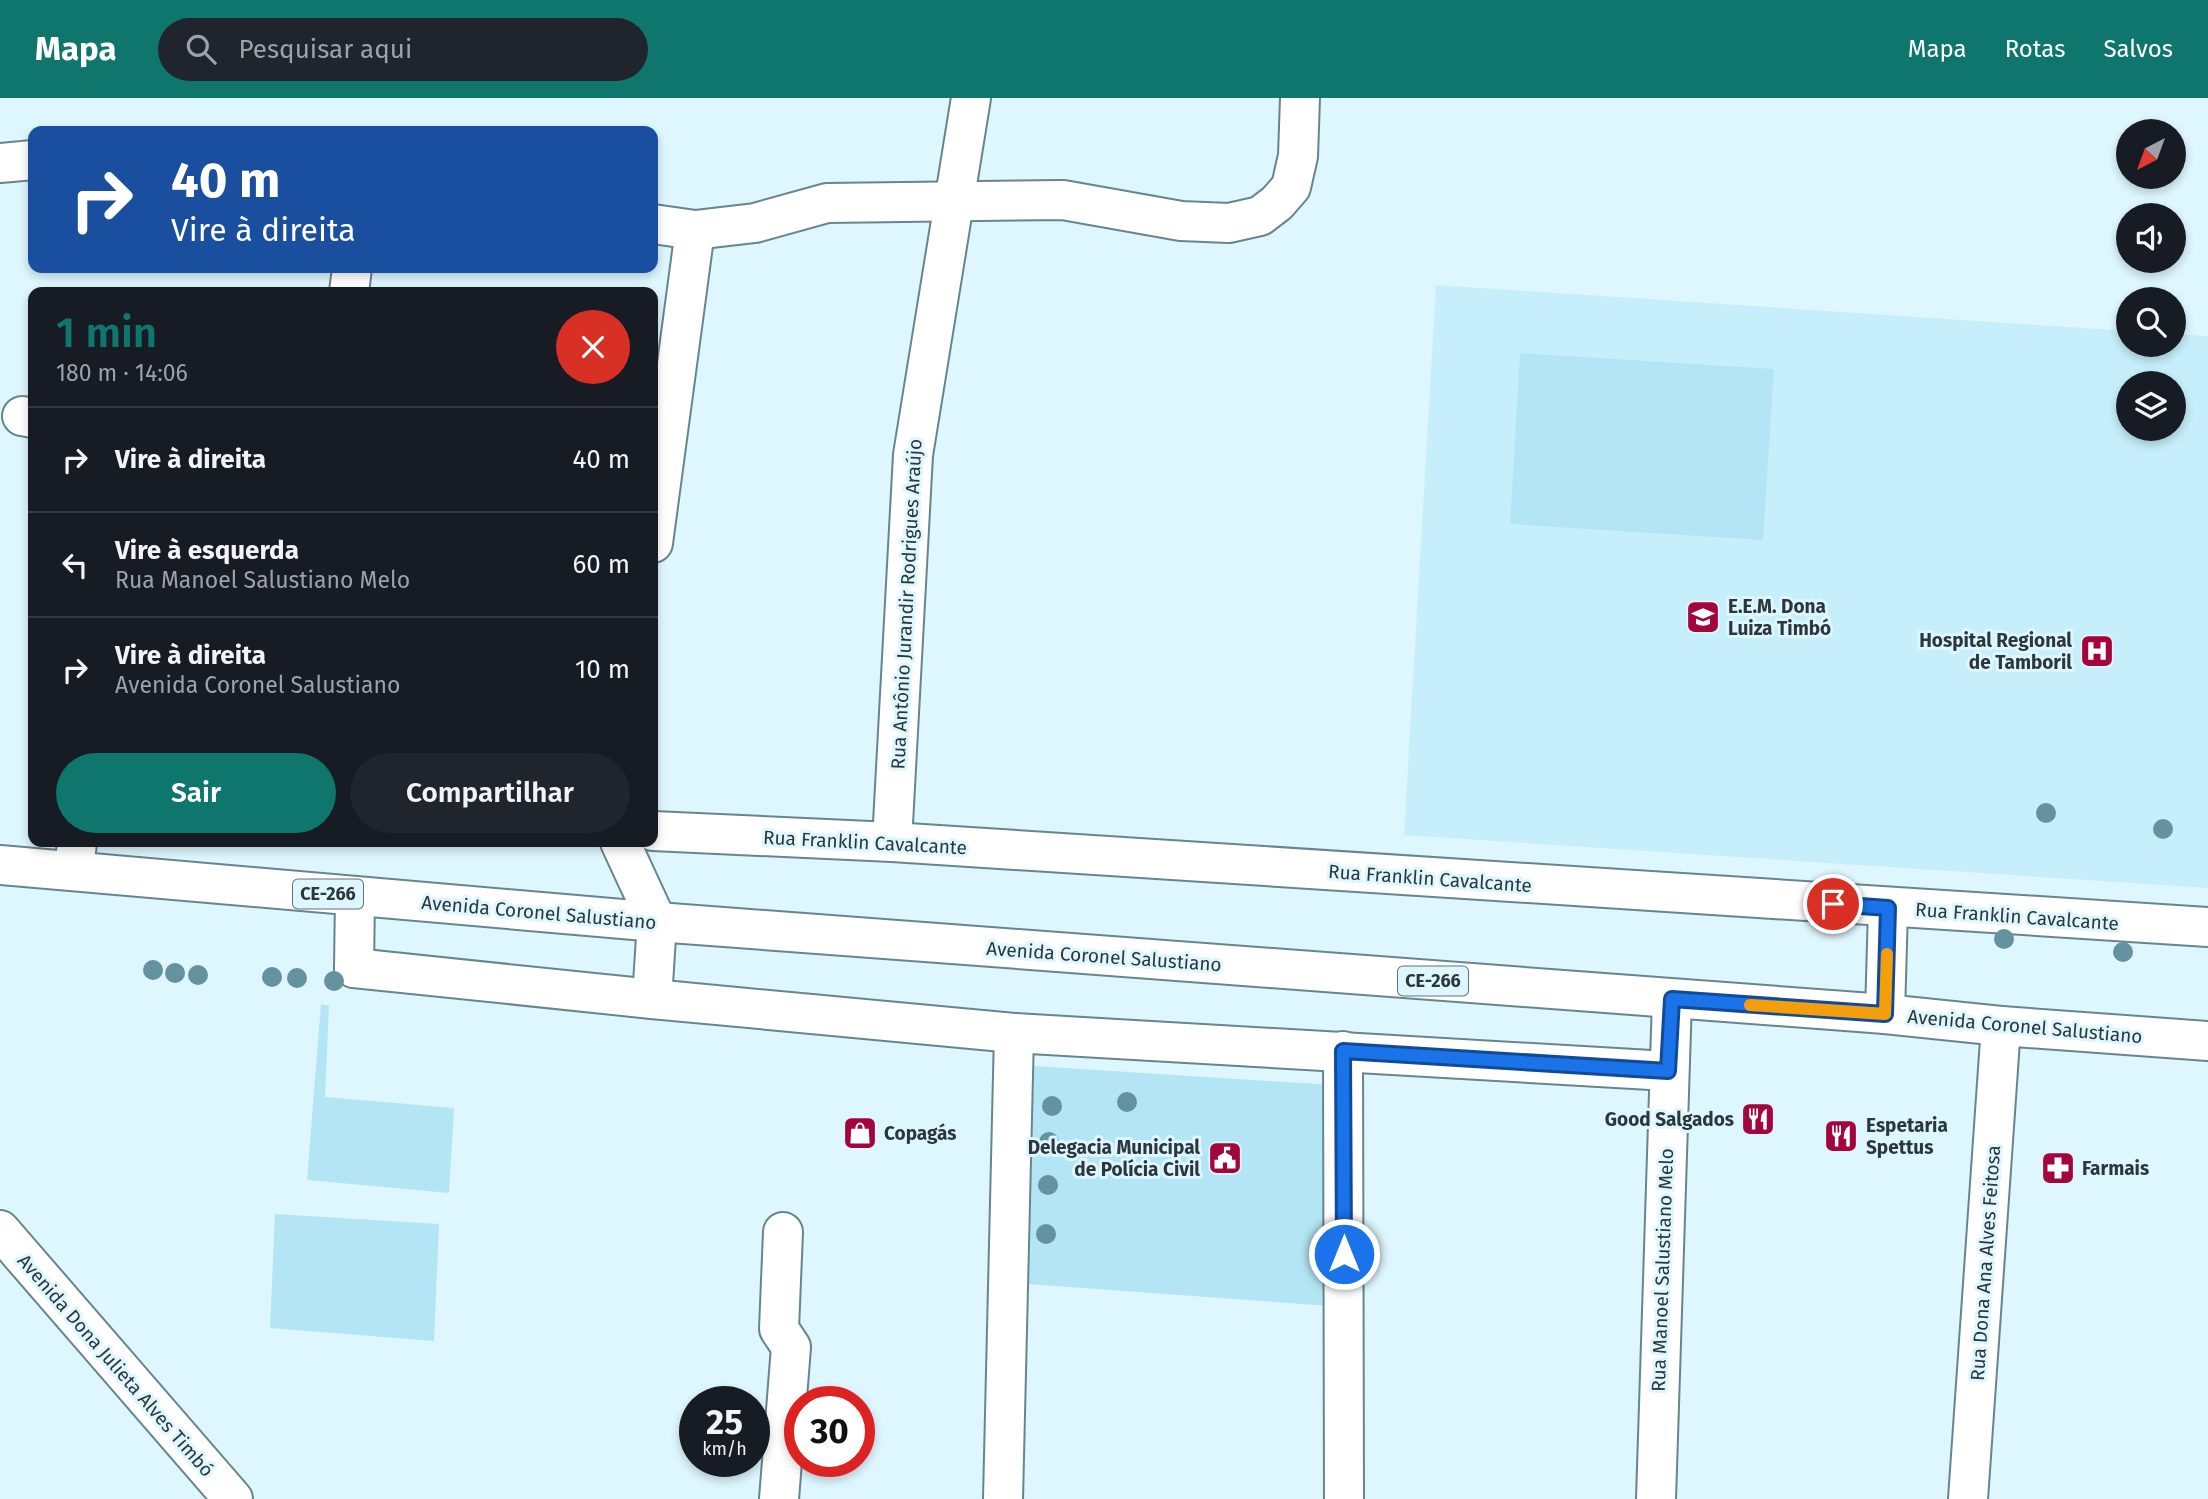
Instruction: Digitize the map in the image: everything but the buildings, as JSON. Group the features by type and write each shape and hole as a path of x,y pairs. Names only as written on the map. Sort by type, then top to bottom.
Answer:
{"street":[{"name":"Rua Antônio Jurandir Rodrigues Araújo","path":"892,842 912,455 971,98"},
{"path":"658,225 695,230 755,223 827,203 1063,200 1181,221 1229,223 1260,216 1277,203 1291,187 1298,156 1300,98"},
{"path":"0,163 28,160"},
{"path":"658,500 695,230"},
{"name":"Rua Franklin Cavalcante","path":"658,831 892,842 2208,928"},
{"path":"622,847 657,922 652,999"},
{"name":"Avenida Coronel Salustiano","path":"0,865 75,856 355,896 657,922 1885,1014 2001,1026 2208,1041"},
{"path":"355,896 354,968 1014,1033 1668,1071"},
{"path":"1885,1014 1888,908"},
{"name":"Rua Manoel Salustiano Melo","path":"1656,1499 1672,999"},
{"name":"Rua Dona Ana Alves Feitosa","path":"1968,1499 2001,1026"},
{"path":"1003,1499 1014,1033"},
{"path":"1343,1051 1344,1499"},
{"path":"779,1499 791,1347 779,1329 783,1232"},
{"name":"Avenida Dona Julieta Alves Timbó","path":"6,1246 233,1499"}],"shaded area":[{"name":"E.E.M. Dona Luiza Timbó","path":"1436,285 2116,330 2116,357 2186,357 2186,335 2208,336 2208,888 1404,835"},
{"path":"1520,353 1774,369 1763,540 1510,524"},
{"path":"321,1004 329,1006 325,1097 454,1108 449,1193 307,1180"},
{"path":"1034,1066 1332,1085 1329,1306 1028,1284"},
{"path":"275,1214 439,1224 434,1341 270,1328"}],"slow traffic":[{"path":"1750,1005 1885,1014 1887,954"}],"place":[{"name":"E.E.M. Dona Luiza Timbó","path":"1703,617"},
{"name":"Hospital Regional de Tamboril","path":"2097,651"},
{"name":"Good Salgados","path":"1758,1119"},
{"name":"Copagás","path":"860,1133"},
{"name":"Espetaria Spettus","path":"1841,1136"},
{"name":"Delegacia Municipal de Polícia Civil","path":"1225,1158"},
{"name":"Farmais","path":"2058,1168"}],"route":[{"path":"1344,1254 1343,1051 1668,1071 1672,999 1885,1014 1888,908 1833,904"}]}
